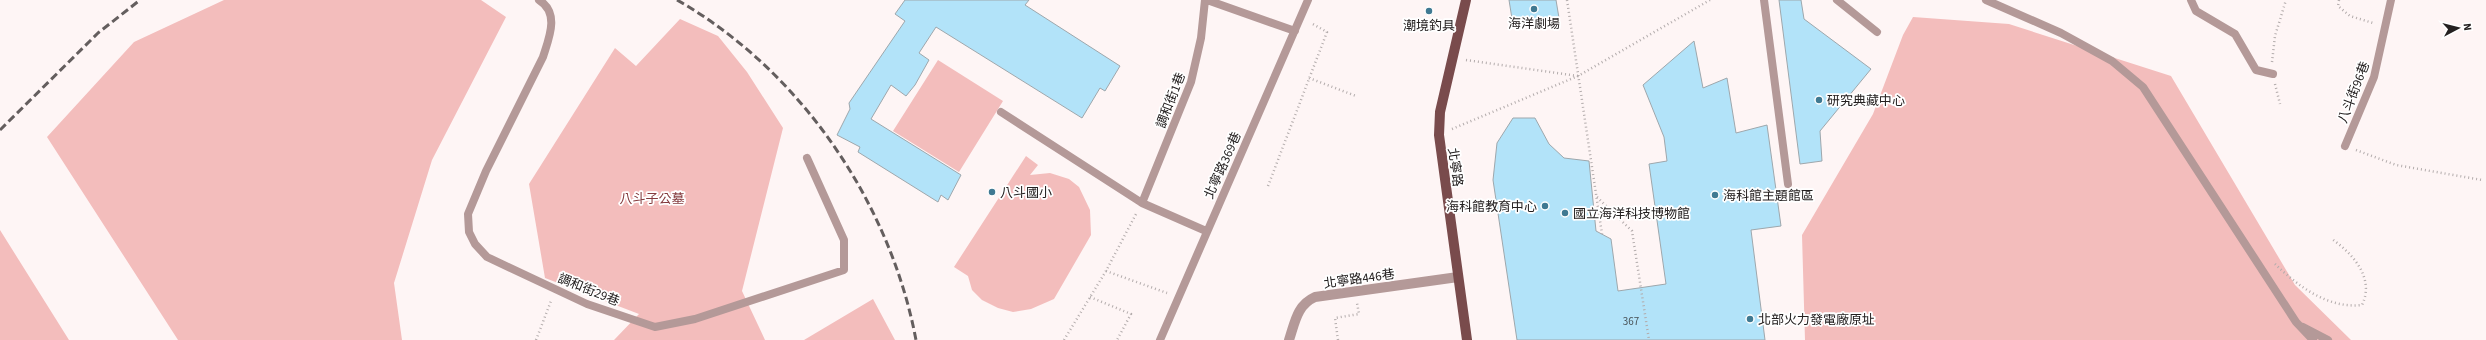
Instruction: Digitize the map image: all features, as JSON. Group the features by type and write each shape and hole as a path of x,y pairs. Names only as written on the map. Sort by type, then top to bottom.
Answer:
{"main road":[{"name":"北寧路","path":"1466,0 1440,112 1439,135 1467,340"}],"street":[{"name":"北寧路446巷","path":"1289,340 1296,315 1306,301 1315,297 1458,277"}],"lane":[{"name":"調和街29巷","path":"539,0 546,4 550,12 552,23 550,37 543,57 486,171 468,214 469,232 475,244 487,257 587,304 655,327 695,319 844,270 844,240 807,158"},
{"path":"1206,0 1295,30"},
{"name":"調和街1巷","path":"1142,203 1191,82 1201,38 1206,0"},
{"name":"北寧路369巷","path":"1160,340 1206,231 1308,0"},
{"path":"1764,0 1788,184"},
{"path":"1837,0 1877,32"},
{"path":"1986,0 2061,33 2112,61 2143,87 2296,322 2313,340"},
{"path":"2190,0 2196,11 2235,34 2256,70 2273,74"},
{"name":"八斗街96巷","path":"2345,146 2374,77 2391,0"},
{"path":"1001,112 1142,203 1206,231"},
{"path":"2296,322 2328,340"}],"path":[{"path":"1567,0 1602,234"},
{"path":"1439,135 1578,76 1710,0"},
{"path":"2280,104 2273,74 2272,60 2275,36 2286,0"},
{"path":"2339,0 2338,6 2350,16 2386,26"},
{"path":"1268,186 1327,32 1300,17"},
{"path":"1453,58 1578,76"},
{"path":"1309,78 1356,96"},
{"path":"2345,146 2396,165 2482,180"},
{"path":"1596,197 1632,231 1649,340"},
{"path":"1064,340 1106,271 1142,203"},
{"path":"2249,251 2274,264 2298,286 2338,304 2362,305 2366,296 2368,285 2363,273 2344,247 2332,238"},
{"path":"1106,271 1179,298"},
{"path":"536,340 555,289"},
{"path":"1338,340 1335,318 1359,314 1354,291"},
{"path":"1090,297 1131,314 1118,340"}],"green space":[{"path":"224,0 481,0 506,17 432,160 394,283 402,340 178,340 47,137 134,42"},
{"path":"1913,17 2009,24 2171,76 2295,285 2351,340 1805,340 1802,235 1873,114 1903,35"},
{"name":"八斗子公墓","path":"680,19 718,36 747,72 783,128 742,291 765,340 614,340 639,314 545,278 529,184 615,48 636,66"},
{"path":"938,60 1003,101 959,172 893,131"},
{"path":"1026,156 1038,165 1030,175 1050,173 1069,179 1079,187 1090,210 1091,235 1054,299 1031,309 1013,312 998,308 982,300 972,290 968,276 954,267"},
{"path":"0,230 69,340 0,340"},
{"path":"873,299 895,340 804,340"}],"building":[{"path":"905,0 1029,0 1025,5 1120,66 1105,91 1100,88 1082,118 936,27 919,53 929,60 915,85 906,96 891,85 871,119 961,175 948,200 941,195 938,202 858,152 860,147 837,135 850,109 849,103 905,21 895,14"},
{"name":"海洋劇場","path":"1509,0 1556,0 1559,18 1513,25"},
{"name":"研究典藏中心","path":"1779,0 1801,0 1804,19 1871,69 1820,131 1822,161 1800,164"},
{"name":"海科館主題館區","path":"1694,41 1703,88 1727,78 1736,133 1767,125 1781,226 1751,230 1765,340 1517,340 1493,180 1497,143 1513,118 1535,118 1549,144 1564,158 1589,161 1596,231 1611,239 1618,291 1666,284 1649,164 1667,161 1664,137 1643,85"}],"railway":[{"path":"0,130 98,33 140,0"},
{"path":"677,0 722,29 763,63 800,102 833,144 861,190 885,238 903,289 916,340"}],"place":[{"name":"海洋劇場","path":"1534,9"},
{"name":"潮境釣具","path":"1429,11"},
{"name":"研究典藏中心","path":"1819,100"},
{"name":"八斗國小","path":"992,192"},
{"name":"海科館主題館區","path":"1715,195"},
{"name":"海科館教育中心","path":"1545,206"},
{"name":"國立海洋科技博物館","path":"1565,213"},
{"name":"北部火力發電廠原址","path":"1750,319"}]}
